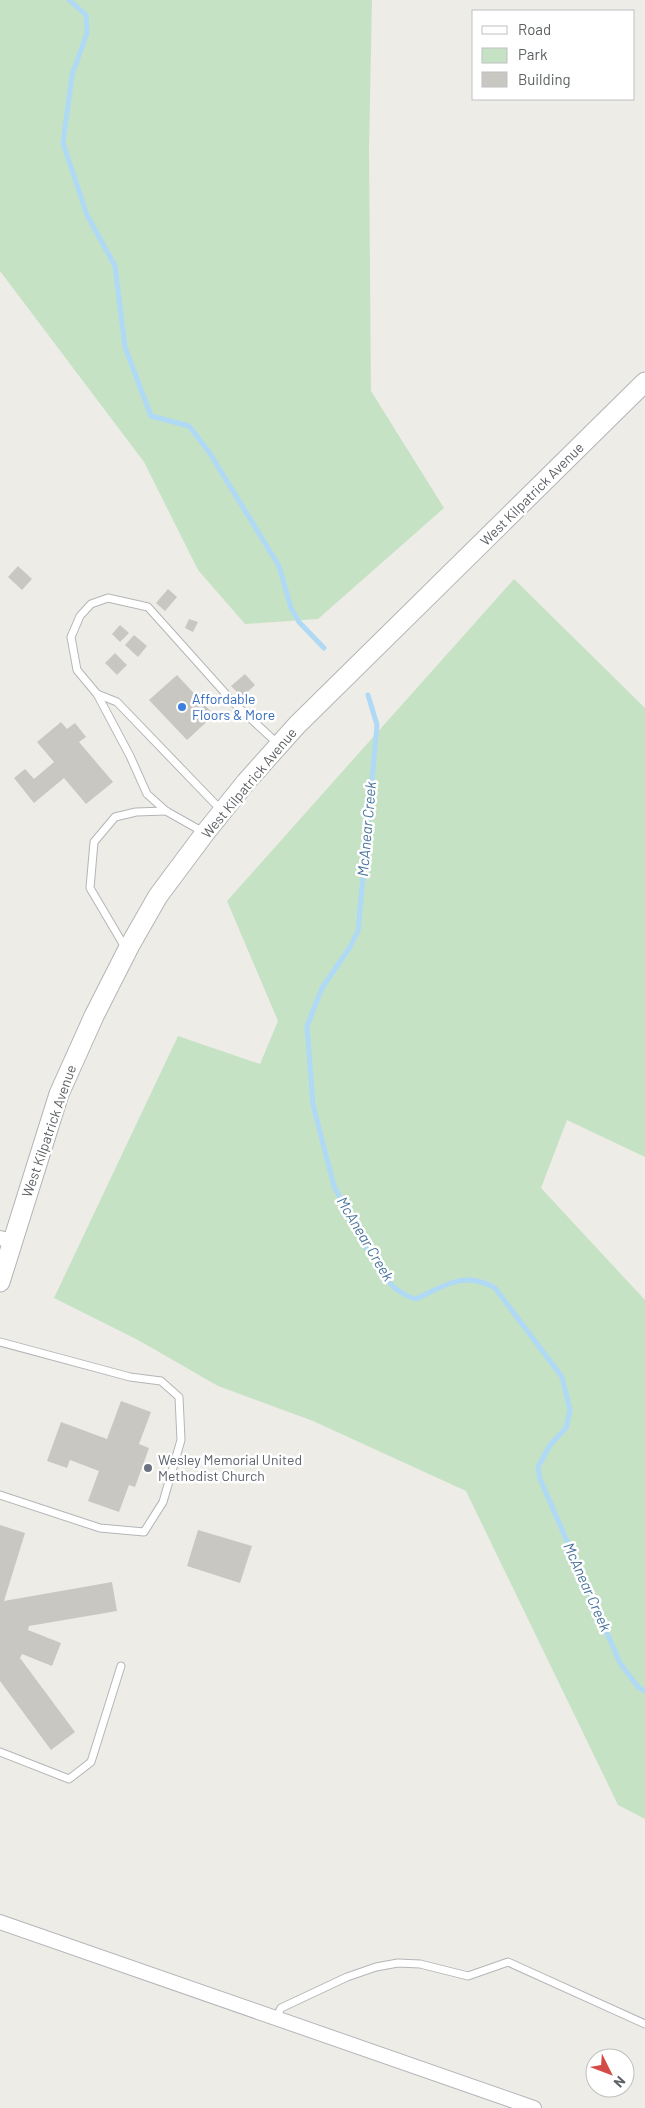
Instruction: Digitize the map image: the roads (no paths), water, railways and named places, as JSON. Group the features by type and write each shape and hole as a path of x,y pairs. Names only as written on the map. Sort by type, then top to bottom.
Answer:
{"main road":[{"name":"West Kilpatrick Avenue","path":"0,1282 6,1240 59,1094 94,1016 158,896 205,833 279,745 343,679 645,382"}],"street":[{"path":"0,1922 534,2108"}],"lane":[{"path":"205,833 166,811 147,794 130,756 97,694 76,670 71,637 80,616 91,604 108,598 148,608 234,703 279,745"},
{"path":"97,694 117,702 222,812"},
{"path":"127,951 90,888 94,842 114,817 136,812 166,811"},
{"path":"0,1342 130,1377 161,1381 179,1397 182,1440 163,1502 144,1532 100,1528 0,1495"},
{"path":"0,1752 69,1778 91,1762 121,1666"},
{"path":"276,2018 281,2008 347,1977 376,1967 398,1963 420,1964 468,1976 508,1962 645,2024"}],"waterway":[{"name":"McAnear Creek","path":"69,0 86,15 87,33 72,75 63,143 87,215 115,266 125,347 151,416 189,426 209,452 279,566 291,608 299,622 324,648"},
{"name":"McAnear Creek","path":"368,695 377,725 358,931 350,947 322,988 307,1026 313,1105 334,1186 367,1249 393,1287 407,1296 416,1299 445,1285 464,1280 474,1280 495,1288 562,1377 570,1410 566,1428 550,1445 538,1467 540,1479 620,1663 638,1687 645,1691"}],"place":[{"name":"Affordable Floors & More","path":"182,707"},
{"name":"Wesley Memorial United Methodist Church","path":"148,1468"}]}
